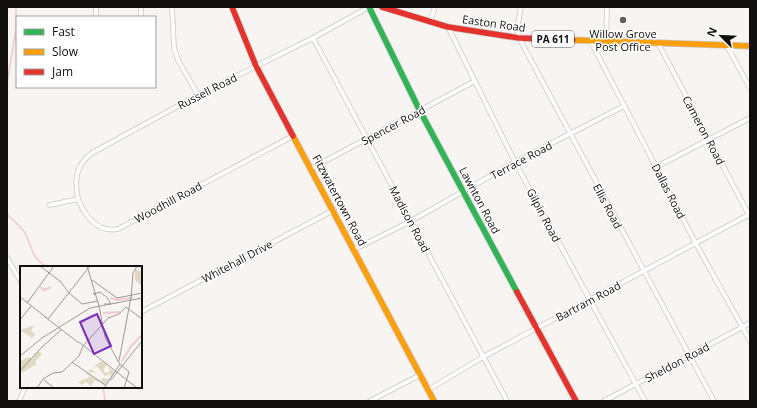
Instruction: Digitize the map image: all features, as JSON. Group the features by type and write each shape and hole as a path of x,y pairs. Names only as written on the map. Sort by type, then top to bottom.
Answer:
{"main road":[{"name":"Fitzwatertown Road","path":"232,7 256,66 293,136 312,168 434,401"},
{"name":"Lawnton Road","path":"369,7 420,111 576,401"},
{"name":"Easton Road","path":"382,7 448,27 519,38 750,46"}],"street":[{"path":"172,7 174,48 178,60 198,95"},
{"name":"Russell Road","path":"78,199 76,174 81,163 86,158 198,95 313,38 369,7"},
{"path":"430,22 435,7"},
{"name":"Ellis Road","path":"520,7 517,29 519,38 643,272 714,401"},
{"path":"606,41 608,7"},
{"name":"Gilpin Road","path":"448,27 515,162 645,401"},
{"name":"Madison Road","path":"313,38 483,357 508,401"},
{"name":"Dallas Road","path":"590,40 695,242 750,341"},
{"name":"Cameron Road","path":"658,43 750,215"},
{"path":"727,46 750,88"},
{"name":"Spencer Road","path":"312,168 475,81"},
{"name":"Terrace Road","path":"355,249 411,221 515,162 624,106"},
{"path":"656,167 750,118"},
{"name":"Woodhill Road","path":"78,199 85,214 92,223 107,229 118,229 293,136"},
{"path":"50,205 78,199"},
{"name":"Whitehall Drive","path":"142,311 334,210"},
{"name":"Bartram Road","path":"428,390 483,357 643,272 695,242 750,215"},
{"path":"7,258 20,280"},
{"name":"Sheldon Road","path":"604,401 750,323"},
{"path":"370,401 420,375"},
{"path":"18,401 24,388"}],"waterway":[{"path":"7,83 16,30 16,7"},
{"path":"7,214 23,230 35,256 46,266"},
{"path":"103,388 105,401"}],"traffic: fast":[{"path":"369,7 420,111 517,292"}],"traffic: slow":[{"path":"573,40 750,46"},
{"path":"293,136 434,401"}],"traffic: jam":[{"path":"232,7 256,66 293,136"},
{"path":"382,7 448,27 519,38 573,40"},
{"path":"517,292 576,401"}],"place":[{"name":"Willow Grove Post Office","path":"623,20"}]}
